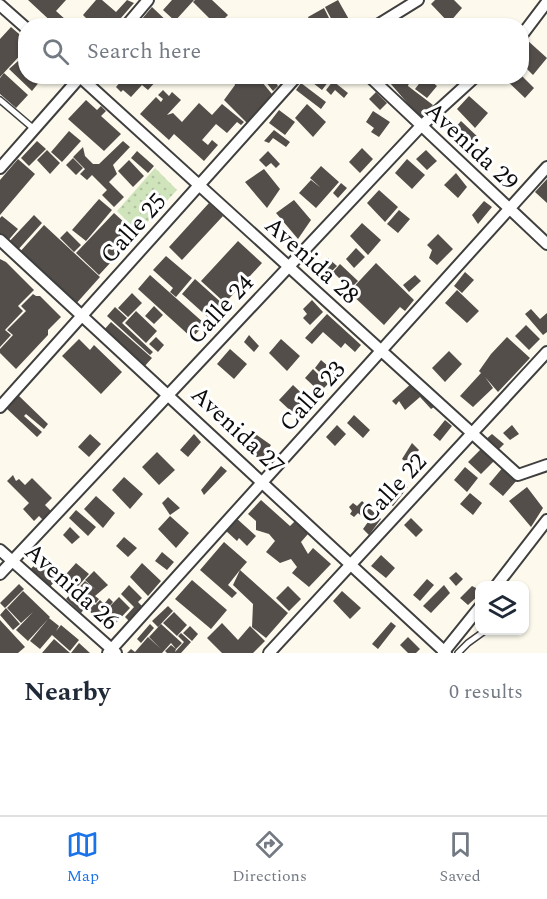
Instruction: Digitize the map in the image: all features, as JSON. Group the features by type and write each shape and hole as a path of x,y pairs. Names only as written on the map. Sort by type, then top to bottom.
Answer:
{"street":[{"path":"133,18 148,0"},
{"path":"388,18 418,0"},
{"path":"529,26 547,2"},
{"path":"0,5 18,21"},
{"path":"0,168 74,84"},
{"name":"Avenida 28","path":"88,84 518,475 547,465"},
{"name":"Calle 25","path":"0,407 290,84"},
{"name":"Avenida 29","path":"377,84 420,127 547,244"},
{"name":"Calle 24","path":"0,574 420,127 467,84"},
{"name":"Calle 23","path":"112,652 262,482 547,167"},
{"name":"Avenida 27","path":"0,240 352,564 444,652"},
{"name":"Calle 22","path":"269,653 547,352"},
{"path":"499,581 547,520"},
{"name":"Avenida 26","path":"0,550 112,652"},
{"path":"444,652 475,613"}],"lane":[{"path":"0,100 34,129"},
{"path":"458,653 479,635"}],"green space":[{"path":"155,168 177,190 138,232 117,211"}],"building":[{"path":"28,0 66,0 56,11 64,18 47,18"},
{"path":"96,0 102,0 116,12 127,0 134,3 121,18 86,18 83,15"},
{"path":"172,0 194,0 178,18 172,18 163,10"},
{"path":"212,0 228,15 225,18 209,18 193,2"},
{"path":"338,0 348,18 331,18 325,7"},
{"path":"435,0 454,0 462,8 453,18 444,18 431,4"},
{"path":"152,7 164,18 143,18"},
{"path":"324,8 329,18 308,18"},
{"path":"11,27 18,33 18,58 0,77 0,39"},
{"path":"529,42 547,58 533,75 529,71"},
{"path":"18,61 18,78 9,69"},
{"path":"4,73 28,95 16,108 0,94 0,78"},
{"path":"529,83 534,88 525,98 510,84"},
{"path":"25,84 38,84 32,91"},
{"path":"118,84 153,84 148,90 142,85 131,97 116,87"},
{"path":"264,84 272,94 248,124 224,100 235,85"},
{"path":"267,84 277,84 278,86 273,91"},
{"path":"302,84 326,102 321,109 296,90"},
{"path":"314,84 327,84 322,90"},
{"path":"331,84 337,84 348,93 344,98 335,90 331,95 326,90"},
{"path":"391,84 409,84 408,86 433,105 421,119"},
{"path":"419,84 437,86 427,98 415,89"},
{"path":"163,90 169,96 172,92 181,100 167,115 173,113 182,122 199,103 212,115 222,104 244,122 241,125 237,122 227,133 216,124 202,140 208,145 212,140 218,145 204,161 174,134 169,140 140,114 156,97 161,102 163,99 158,95"},
{"path":"376,92 387,103 380,110 369,99"},
{"path":"469,96 488,113 475,128 457,109"},
{"path":"86,100 97,110 101,106 106,111 101,116 121,134 104,151 68,119"},
{"path":"307,104 326,122 313,137 295,118"},
{"path":"279,110 295,122 285,135 269,123"},
{"path":"373,111 390,122 379,137 371,132 374,128 366,122"},
{"path":"461,121 480,139 467,153 449,135"},
{"path":"274,130 290,142 286,147 273,138 269,143 264,141"},
{"path":"69,131 81,141 62,162 51,152"},
{"path":"37,141 46,149 29,166 21,158"},
{"path":"123,141 130,147 113,165 117,174 109,182 124,197 114,207 102,195 107,190 92,175 87,180 80,174 85,169 73,157 83,147 85,156 93,164 99,164"},
{"path":"362,148 373,159 360,173 349,162"},
{"path":"477,149 486,158 480,164 471,154"},
{"path":"47,150 60,163 50,174 37,160"},
{"path":"426,150 437,161 427,170 416,159"},
{"path":"137,151 154,166 148,173 131,158"},
{"path":"268,151 280,164 276,168 271,163 266,167 259,160"},
{"path":"73,158 83,168 76,175 66,165"},
{"path":"18,159 35,174 0,215 0,180"},
{"path":"407,159 425,175 412,189 395,173"},
{"path":"129,160 144,176 133,187 118,171"},
{"path":"321,166 339,182 316,208 299,193 311,180 321,188 310,178"},
{"path":"264,169 280,189 267,208 245,182"},
{"path":"456,173 467,187 458,198 444,185"},
{"path":"547,179 547,203 535,192"},
{"path":"341,183 347,188 338,198 333,193"},
{"path":"379,190 398,207 385,222 367,203"},
{"path":"99,199 112,210 86,241 72,230"},
{"path":"294,200 311,220 298,239 276,213"},
{"path":"484,201 492,207 478,224 472,215"},
{"path":"209,203 223,216 182,260 169,247"},
{"path":"399,210 410,219 398,233 387,224"},
{"path":"114,213 137,234 99,275 76,253"},
{"path":"34,215 42,223 16,252 7,244"},
{"path":"2,216 18,229 6,243 0,237 0,218"},
{"path":"362,223 381,240 368,255 350,236"},
{"path":"44,225 100,277 74,306 18,254"},
{"path":"67,231 81,245 74,252 60,238"},
{"path":"438,234 453,249 437,265 429,258 432,250 427,245"},
{"path":"238,241 262,263 225,303 201,281"},
{"path":"356,248 365,257 354,268 346,259"},
{"path":"166,256 192,278 176,297 170,292 173,288 153,270"},
{"path":"328,258 337,266 329,274 321,267"},
{"path":"0,259 6,262 34,290 18,306 23,311 5,330 11,335 0,347"},
{"path":"376,263 414,300 405,311 400,307 384,325 349,292"},
{"path":"340,264 358,281 350,289 333,272"},
{"path":"465,272 474,280 462,293 454,286"},
{"path":"150,275 205,324 192,338 138,289"},
{"path":"415,275 421,281 409,292 403,285"},
{"path":"195,279 224,305 211,320 182,294"},
{"path":"457,290 479,311 467,323 445,303"},
{"path":"132,293 142,303 128,317 118,308"},
{"path":"33,294 40,296 61,317 48,330 48,335 16,369 0,353 0,349 13,335 7,330 26,311 21,306"},
{"path":"312,300 323,312 310,325 303,318 307,314 303,309"},
{"path":"154,306 163,315 154,324 145,316"},
{"path":"115,307 127,318 122,323 153,352 150,355 107,316"},
{"path":"531,309 540,319 547,313 547,332 543,335 525,314"},
{"path":"136,311 157,331 146,343 125,323"},
{"path":"327,314 361,345 355,352 345,343 341,348 323,332 312,344 305,338"},
{"path":"111,322 152,358 143,368 103,331"},
{"path":"526,325 540,339 529,350 515,336"},
{"path":"249,335 259,346 254,352 244,342"},
{"path":"156,337 164,345 158,352 149,344"},
{"path":"507,337 530,358 498,392 485,377 493,388 473,407 460,396 481,373 479,371 491,354"},
{"path":"79,339 90,350 94,345 122,372 101,394 62,356"},
{"path":"281,339 300,356 287,371 269,353"},
{"path":"230,349 247,364 234,379 217,364"},
{"path":"449,351 462,364 445,382 432,368"},
{"path":"321,360 336,373 329,381 315,368"},
{"path":"313,369 328,384 320,392 305,378"},
{"path":"414,381 437,405 431,409 420,397 405,410 399,401 396,405 392,401"},
{"path":"293,385 311,402 297,417 279,400"},
{"path":"18,395 48,424 44,429 26,414 24,416 42,432 37,437 6,408"},
{"path":"354,415 370,430 363,438 347,423"},
{"path":"445,420 452,426 440,441 433,435"},
{"path":"337,425 346,434 335,446 326,437"},
{"path":"512,425 519,434 510,440 503,433"},
{"path":"254,433 271,445 261,460 244,448"},
{"path":"90,434 101,444 89,457 78,447"},
{"path":"194,434 201,442 188,457 180,450"},
{"path":"492,434 504,444 496,452 485,440"},
{"path":"412,443 419,450 407,463 402,459"},
{"path":"481,449 494,461 481,474 468,462"},
{"path":"157,452 175,470 159,485 142,467"},
{"path":"221,466 227,471 204,495 201,490"},
{"path":"504,466 518,479 503,496 489,484"},
{"path":"465,467 478,478 467,492 454,480"},
{"path":"13,475 16,481 19,479 25,485 32,478 52,498 45,505 53,513 44,521 39,516 34,521 23,509 29,503 7,481"},
{"path":"124,477 143,494 130,509 112,490"},
{"path":"404,484 408,487 393,506 388,503"},
{"path":"527,487 543,508 531,527 509,501"},
{"path":"470,493 482,503 473,515 460,504"},
{"path":"96,496 115,513 103,528 84,509"},
{"path":"168,497 180,508 170,515 162,503"},
{"path":"261,500 290,526 295,521 308,534 301,542 308,554 313,548 331,564 309,587 292,573 297,567 291,559 280,563 266,552 275,541 269,534 256,530 256,521 248,514"},
{"path":"362,501 381,519 369,535 363,529 368,522 358,513 354,517 350,514 352,511 349,507 353,503 357,506"},
{"path":"76,510 96,527 88,536 69,518"},
{"path":"170,516 189,533 176,548 158,529"},
{"path":"235,517 256,536 247,546 239,538 237,541 224,529"},
{"path":"411,518 423,530 416,537 404,525"},
{"path":"70,527 80,537 72,544 63,535"},
{"path":"124,537 137,548 128,557 116,546"},
{"path":"224,542 247,562 228,585 237,593 232,598 200,570"},
{"path":"162,552 174,562 167,570 155,561"},
{"path":"381,555 395,568 386,578 371,566"},
{"path":"38,561 57,579 47,590 28,572"},
{"path":"76,563 89,574 71,594 59,582"},
{"path":"142,563 161,581 148,596 130,577"},
{"path":"240,570 288,613 266,638 252,627 253,604 233,585"},
{"path":"94,571 108,585 95,596 99,599 96,603 91,599 85,605 73,594 85,581 96,590 85,580"},
{"path":"456,572 463,579 456,586 449,578"},
{"path":"427,579 434,585 420,601 413,595"},
{"path":"192,580 227,610 211,629 175,599"},
{"path":"19,584 24,589 5,608 0,603"},
{"path":"129,585 142,598 138,602 143,607 129,621 125,617 134,607 121,594"},
{"path":"444,585 450,593 431,613 423,606"},
{"path":"288,586 301,599 289,611 276,598"},
{"path":"472,586 475,588 475,599 468,605 460,598"},
{"path":"23,591 50,617 28,641 16,630 33,612 21,623 7,608"},
{"path":"342,591 361,608 350,619 333,601"},
{"path":"70,594 85,608 81,613 66,599"},
{"path":"119,597 130,608 113,626 102,614 98,619 86,608 91,602 95,605 100,600 104,604 109,598 113,602 107,609"},
{"path":"168,606 173,611 158,627 152,621"},
{"path":"6,608 20,624 13,630 0,615"},
{"path":"174,612 187,625 177,636 163,623"},
{"path":"49,618 59,626 56,631 61,625 79,640 70,651 52,635 40,649 30,641"},
{"path":"0,620 25,647 18,653 0,653"},
{"path":"391,622 396,626 378,649 372,644"},
{"path":"222,623 238,640 250,626 265,641 253,653 222,653 207,638"},
{"path":"150,624 154,628 141,643 137,639"},
{"path":"161,624 182,643 176,649 171,643 162,653 127,653 131,649 135,652 148,637 161,649 149,637"},
{"path":"190,626 198,634 192,641 183,633"},
{"path":"181,633 191,642 181,653 167,653 165,651 171,645 176,649 175,652 184,642 178,636"},
{"path":"408,637 420,649 416,653 408,653 400,645"},
{"path":"54,639 70,653 42,653"},
{"path":"79,643 90,653 71,653"}]}
